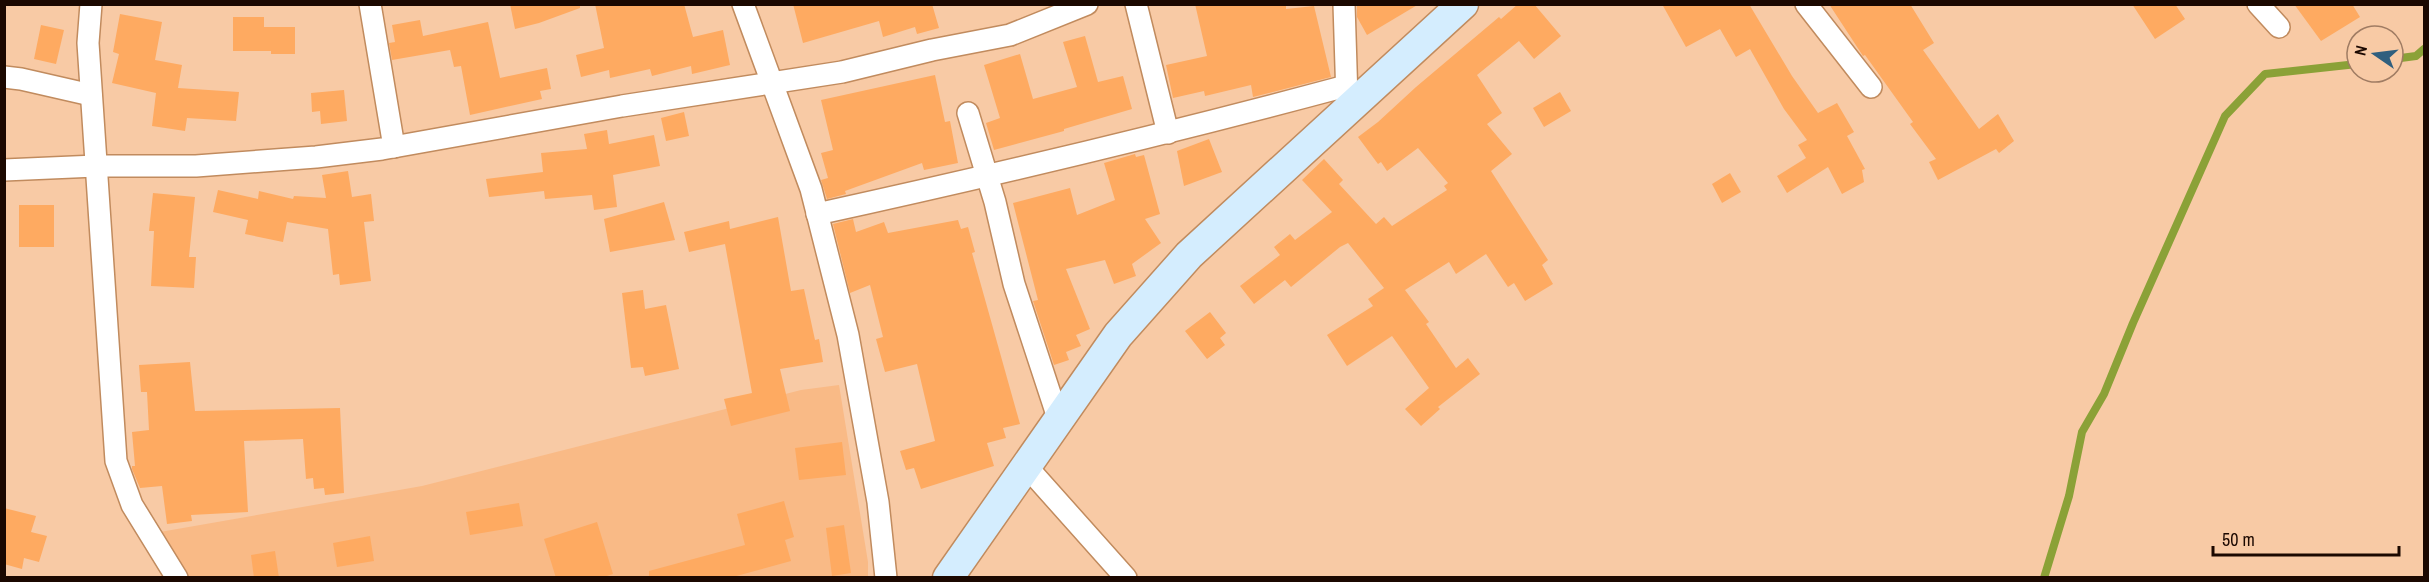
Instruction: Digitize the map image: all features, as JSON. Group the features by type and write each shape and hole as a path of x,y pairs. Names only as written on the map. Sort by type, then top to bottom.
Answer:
{"main road":[{"path":"948,578 1119,335 1189,255 1347,97 1463,4"}],"street":[{"path":"91,4 88,43 116,461 132,505 177,578"},
{"path":"370,4 394,147"},
{"path":"743,4 811,189 848,335 878,502 886,578"},
{"path":"4,170 96,166 196,166 315,158 394,147 622,106 842,72 932,50 1010,35 1087,4"},
{"path":"1136,4 1168,133"},
{"path":"817,214 988,177 1168,133 1347,97 1344,4"},
{"path":"1806,4 1871,87"},
{"path":"2258,4 2279,27"},
{"path":"4,77 92,95"},
{"path":"968,113 988,177 1014,284 1059,421"},
{"path":"1027,467 1126,578"}],"shaded area":[{"path":"839,385 868,562 868,577 190,577 160,532 422,486 801,390"}],"building":[{"path":"510,4 580,4 580,8 515,29"},
{"path":"595,4 684,4 693,37 723,30 730,65 692,74 691,66 652,76 650,69 610,78 609,70 581,77 576,55 604,48"},
{"path":"793,4 932,4 939,28 917,34 915,27 883,37 879,21 803,43"},
{"path":"1195,4 1286,4 1286,9 1314,6 1331,77 1253,97 1251,85 1205,96 1204,91 1173,98 1166,65 1207,56"},
{"path":"1357,4 1419,4 1367,35 1357,17"},
{"path":"1518,4 1534,4 1561,36 1534,59 1519,41 1477,75 1502,113 1487,124 1512,154 1491,171 1548,260 1542,265 1553,284 1525,301 1514,283 1508,287 1486,254 1456,274 1449,262 1405,290 1429,322 1426,324 1456,368 1468,358 1480,374 1438,407 1440,409 1421,426 1405,409 1429,388 1392,336 1347,366 1327,335 1373,306 1368,299 1384,288 1348,243 1291,287 1285,280 1254,304 1240,286 1280,255 1274,247 1290,234 1295,240 1332,212 1302,180 1324,159 1343,180 1339,184 1376,224 1384,217 1392,226 1447,190 1444,186 1448,183 1418,148 1387,171 1381,162 1378,164 1358,137 1499,17 1501,19"},
{"path":"1662,4 1749,4 1792,76 1818,113 1837,103 1854,132 1847,136 1865,169 1862,170 1864,182 1842,194 1828,167 1787,193 1777,176 1806,158 1798,145 1807,140 1784,109 1750,49 1736,57 1720,29 1686,47"},
{"path":"1829,4 1910,4 1934,43 1923,50 1979,129 1998,114 2014,141 1999,153 1996,149 1938,180 1929,162 1936,159 1910,124 1913,122 1865,55 1863,56"},
{"path":"2132,4 2175,4 2185,19 2155,39"},
{"path":"2294,4 2352,4 2360,17 2345,24 2345,26 2321,41"},
{"path":"120,14 162,22 155,60 182,65 178,88 239,92 236,121 187,118 185,131 152,126 156,93 112,83 119,54 113,52"},
{"path":"233,17 264,17 264,27 295,27 295,54 271,54 271,51 233,51"},
{"path":"420,20 423,36 488,22 500,78 547,68 551,89 540,91 542,99 470,115 461,66 454,67 450,50 392,60 389,43 395,42 392,25"},
{"path":"41,25 64,30 56,64 34,59"},
{"path":"1085,36 1098,82 1123,76 1132,109 994,150 986,123 1000,118 984,65 1020,54 1033,99 1077,87 1063,42"},
{"path":"935,75 945,122 950,121 958,163 924,170 922,163 845,191 846,194 827,199 821,180 828,178 821,153 833,150 821,100"},
{"path":"344,90 347,121 321,124 320,111 312,112 311,93"},
{"path":"1560,92 1571,111 1544,127 1533,108"},
{"path":"684,112 689,136 666,141 661,118"},
{"path":"607,130 609,144 654,135 660,166 613,175 617,207 594,210 592,195 545,199 544,191 489,197 486,179 543,172 541,153 587,149 584,134"},
{"path":"1209,139 1222,172 1184,186 1177,151"},
{"path":"1135,154 1136,157 1144,155 1160,214 1145,219 1161,243 1132,264 1136,276 1114,284 1105,260 1066,269 1090,329 1076,335 1081,346 1066,352 1069,360 1054,365 1033,301 1038,300 1013,203 1070,188 1077,215 1115,200 1104,163"},
{"path":"348,171 352,197 371,194 374,221 364,222 371,281 340,285 339,274 333,275 328,229 287,222 283,242 245,234 248,220 213,212 218,190 258,199 259,191 293,199 294,196 326,198 322,175"},
{"path":"1730,173 1741,192 1722,203 1712,184"},
{"path":"153,193 195,197 189,257 196,257 194,288 151,286 154,231 149,231"},
{"path":"664,202 675,240 610,252 604,219"},
{"path":"19,205 54,205 54,247 19,247"},
{"path":"778,217 791,291 804,289 815,340 819,339 823,362 780,369 790,411 731,426 724,399 752,393 725,244 689,252 684,232 729,221 730,229"},
{"path":"853,219 856,232 884,222 888,233 958,220 961,229 968,227 975,252 972,253 1020,424 1003,428 1006,438 987,443 994,466 921,489 914,468 906,470 900,451 935,441 917,364 885,372 876,339 883,337 870,285 850,293 833,224"},
{"path":"643,290 645,309 666,305 679,369 645,376 643,367 631,368 622,293"},
{"path":"1210,312 1226,333 1220,338 1225,345 1207,359 1185,331"},
{"path":"190,362 195,411 340,408 344,493 325,495 324,488 314,489 313,478 306,479 303,439 244,441 248,512 191,515 192,521 167,524 162,486 140,488 132,469 132,466 135,466 132,432 149,430 147,392 141,392 139,365"},
{"path":"842,442 846,475 799,480 795,448"},
{"path":"784,501 794,537 785,540 791,561 729,578 649,578 649,571 745,545 737,514"},
{"path":"519,503 523,526 470,535 466,512"},
{"path":"4,508 36,516 31,532 47,536 39,562 24,558 22,569 4,564"},
{"path":"597,522 613,574 601,578 556,578 544,539"},
{"path":"844,525 851,573 832,576 826,528"},
{"path":"370,536 374,561 337,567 333,543"},
{"path":"275,551 279,578 254,578 251,555"}],"waterway":[{"path":"2405,57 2416,56 2424,49"},
{"path":"2044,578 2069,496 2082,432 2104,394 2225,116 2265,74 2345,65"}]}
